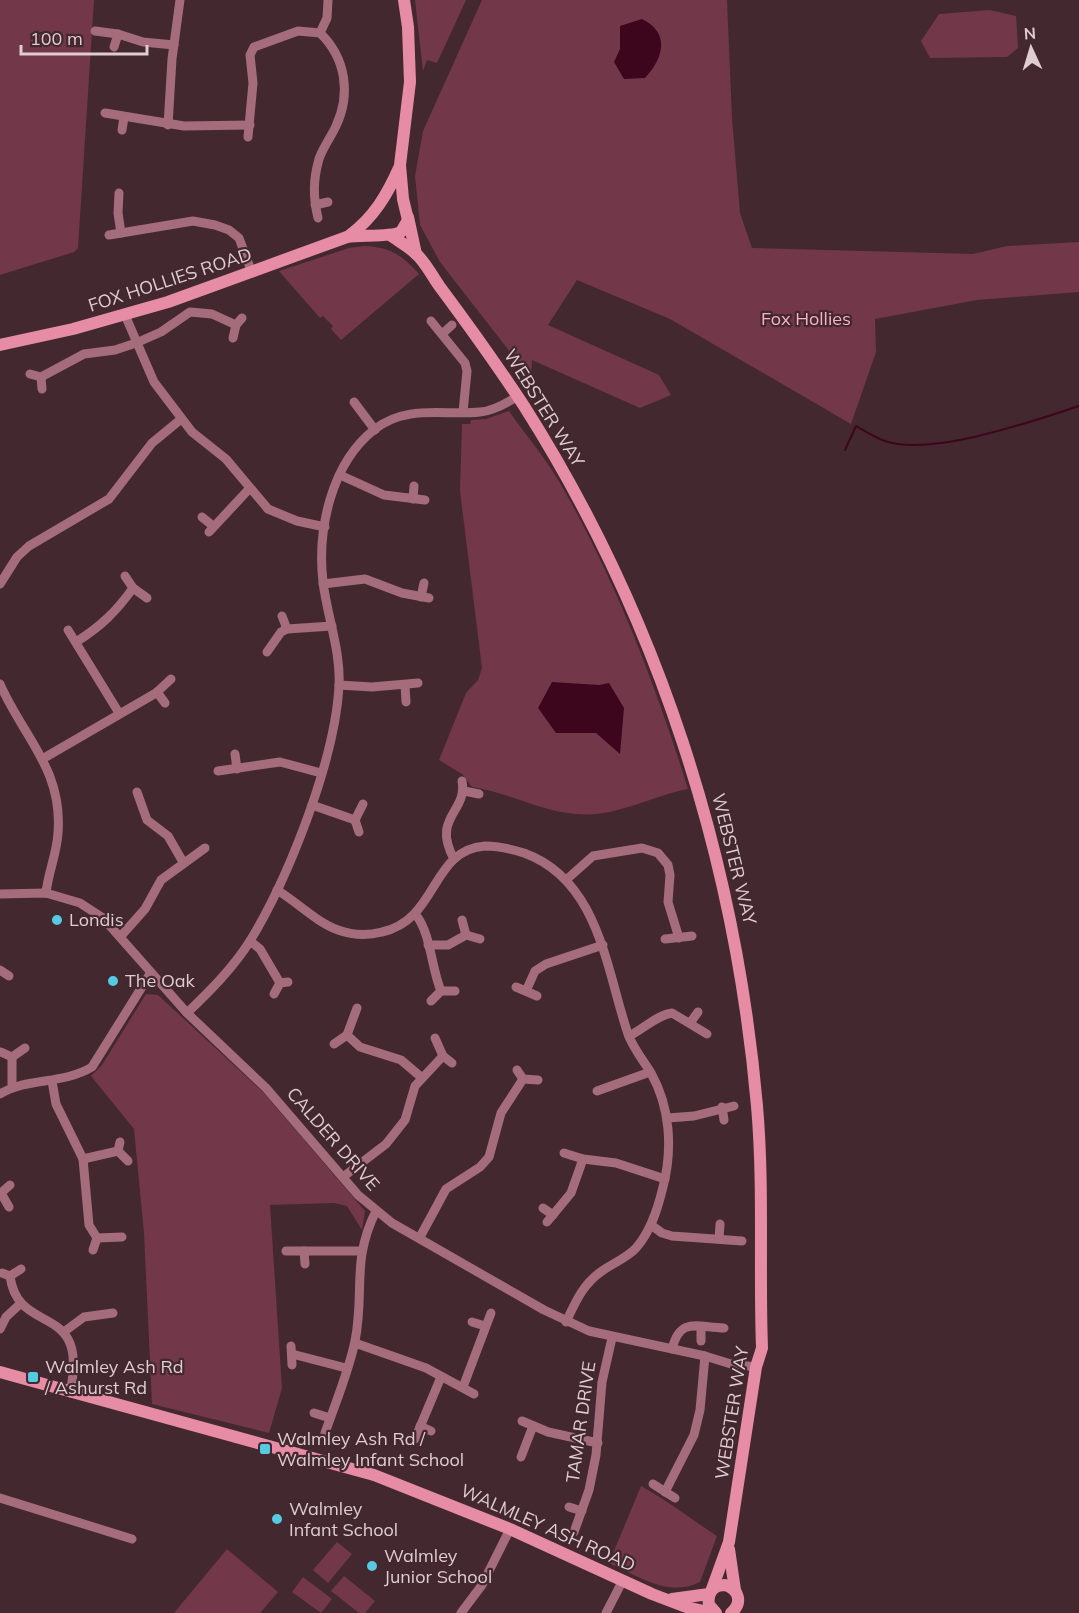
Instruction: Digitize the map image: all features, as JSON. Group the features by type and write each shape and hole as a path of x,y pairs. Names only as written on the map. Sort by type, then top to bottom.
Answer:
{"street":[{"path":"168,125 180,0"},
{"path":"320,33 327,18 328,0"},
{"path":"377,209 392,202 406,213 401,232 388,235 375,225 377,209 400,165 410,82 408,27 404,0"},
{"path":"95,31 118,34 143,42 174,45"},
{"path":"248,137 253,83 250,55 255,47 298,31 320,33 338,54 344,84 344,98 336,127 319,160 313,189 318,218"},
{"path":"114,47 118,34"},
{"path":"105,113 168,125 250,125"},
{"path":"122,130 124,117"},
{"name":"WEBSTER WAY","path":"400,165 406,213 416,254"},
{"path":"119,193 118,213 122,232"},
{"path":"315,205 328,202"},
{"name":"FOX HOLLIES ROAD","path":"347,237 377,209"},
{"path":"109,235 193,221 214,225 229,230 239,238 252,273"},
{"name":"FOX HOLLIES ROAD","path":"0,345 125,315 252,273 347,237 366,234 388,235"},
{"name":"WEBSTER WAY","path":"388,235 416,254 518,396 586,513 642,631 688,755 721,875 744,991 758,1109 761,1169 762,1348 756,1367 729,1542 711,1592"},
{"path":"30,374 41,377 84,354 115,350 136,343 161,332 190,312 212,314 239,322 233,338"},
{"path":"125,315 154,382 180,420 204,444 226,459 249,489 273,512 297,521 326,526"},
{"path":"431,321 465,363 467,371 463,412"},
{"path":"442,334 452,325"},
{"path":"41,377 42,388"},
{"path":"187,1013 226,974 250,941 277,890 312,806 335,720 339,685 332,626 323,584 322,560 332,495 340,475 360,444 375,430 406,414 490,410 518,396"},
{"path":"354,402 375,430"},
{"path":"0,584 17,557 29,546 109,499 152,443 180,420"},
{"path":"340,475 384,495 424,500"},
{"path":"413,499 414,486"},
{"path":"202,517 211,529 249,489"},
{"path":"125,576 133,588 147,598"},
{"path":"323,584 365,579 425,597 423,583"},
{"path":"75,642 98,628 115,613 133,588"},
{"path":"282,616 287,629"},
{"path":"267,652 281,632 287,629 332,626"},
{"path":"68,630 119,713"},
{"path":"44,758 158,692 171,679"},
{"path":"339,685 372,687 418,683"},
{"path":"0,684 3,700 44,758 59,820 57,844 46,892"},
{"path":"405,685 406,702"},
{"path":"158,692 165,703"},
{"path":"235,754 237,769"},
{"path":"218,771 280,762 321,773"},
{"path":"454,859 448,847 446,828 463,786 479,794"},
{"path":"137,792 153,826 168,836 183,862"},
{"path":"358,832 355,820 363,804"},
{"path":"312,806 355,820"},
{"path":"277,890 324,922 349,933 363,935 389,931 416,915 426,902 445,867 454,859 482,846 498,846 536,857 566,879 585,906 603,945 628,1036 659,1090 668,1118 668,1163 651,1225 628,1255 602,1271 580,1291 566,1322"},
{"path":"121,936 145,909 161,880 204,848"},
{"path":"566,879 583,863 601,854 642,848 658,853 668,865 668,902 679,938"},
{"name":"CALDER DRIVE","path":"0,894 46,892 80,903 103,918 121,936 150,974 187,1013 266,1088 343,1177 376,1211 566,1322 612,1338 705,1356 731,1364 756,1367"},
{"path":"416,915 426,930 431,962 441,991"},
{"path":"462,921 466,935"},
{"path":"428,945 448,945 466,935 480,939"},
{"path":"666,939 692,936"},
{"path":"250,941 260,949 284,983 274,994"},
{"path":"537,996 521,989 535,971 546,964 603,945"},
{"path":"0,970 9,976"},
{"path":"0,1094 12,1088 78,1076 92,1067 150,974"},
{"path":"431,1001 441,991 455,991"},
{"path":"334,1044 347,1035 357,1008"},
{"path":"690,1023 698,1012"},
{"path":"628,1036 644,1029 666,1014 677,1015 707,1034"},
{"path":"347,1035 360,1047 401,1060 421,1077"},
{"path":"435,1038 443,1056 452,1063"},
{"path":"12,1057 25,1048"},
{"path":"0,1052 12,1057"},
{"path":"343,1177 375,1154 405,1120 415,1086 443,1056"},
{"path":"12,1057 12,1088"},
{"path":"517,1070 523,1079"},
{"path":"602,1086 628,1082 650,1072"},
{"path":"523,1079 538,1080"},
{"path":"420,1237 446,1189 480,1167 489,1157 501,1113 523,1079"},
{"path":"52,1081 56,1104 82,1159 89,1226 97,1238"},
{"path":"668,1118 694,1116 722,1107 734,1106"},
{"path":"722,1107 724,1120"},
{"path":"82,1159 119,1146 128,1161"},
{"path":"564,1153 583,1159 616,1164 665,1179"},
{"path":"543,1208 550,1219 572,1193 583,1159"},
{"path":"9,1207 1,1193 10,1185"},
{"path":"325,1433 355,1343 360,1251 376,1211"},
{"path":"719,1239 720,1224"},
{"path":"651,1225 662,1233 672,1236 742,1241"},
{"path":"97,1238 122,1237"},
{"path":"93,1250 97,1238"},
{"path":"286,1251 360,1251"},
{"path":"304,1251 305,1264"},
{"path":"21,1269 6,1274 20,1304 65,1331 74,1357 75,1369 70,1393"},
{"path":"0,1329 6,1317 20,1304"},
{"path":"88,1304 89,1315"},
{"path":"65,1331 89,1315 113,1313"},
{"path":"463,1387 490,1313"},
{"path":"472,1322 485,1326"},
{"path":"700,1341 701,1327"},
{"path":"672,1349 680,1328 724,1328"},
{"name":"TAMAR DRIVE","path":"574,1532 582,1511 598,1443 602,1382 612,1338"},
{"path":"355,1343 426,1368 474,1394"},
{"path":"291,1365 291,1350 346,1368"},
{"path":"665,1492 694,1435 700,1410 705,1356"},
{"name":"WALMLEY ASH ROAD","path":"0,1371 70,1393 276,1446 374,1474 510,1529 689,1610 715,1613"},
{"path":"415,1439 441,1377"},
{"path":"314,1413 330,1418"},
{"path":"522,1421 598,1443"},
{"path":"420,1426 431,1431"},
{"path":"521,1457 533,1426"},
{"path":"653,1484 675,1498"},
{"path":"0,1498 132,1539"},
{"name":"TAMAR DRIVE","path":"569,1507 582,1511"},
{"path":"461,1613 482,1585 510,1529"},
{"name":"WEBSTER WAY","path":"729,1542 737,1593"},
{"path":"606,1613 623,1580"},
{"name":"WALMLEY ASH ROAD","path":"666,1599 685,1599 711,1592 725,1585 737,1593"},
{"path":"711,1592 709,1605 715,1613"},
{"path":"731,1613 738,1605 737,1593"},
{"path":"737,1593 743,1613"}],"green space":[{"path":"0,0 94,0 78,248 74,252 0,275"},
{"path":"415,0 466,0 437,63 427,60 423,71"},
{"name":"Fox Hollies","path":"482,0 727,0 732,118 740,213 752,248 973,254 1007,246 1079,242 1079,292 977,300 875,319 876,352 851,424 670,319 577,280 548,325 659,375 671,395 640,408 532,360 531,379 440,262 420,225 415,176 423,131"},
{"path":"990,10 1016,16 1018,48 1007,57 930,58 921,41 939,14"},
{"path":"364,246 395,253 419,274 341,340 331,329 333,326 323,316 320,318 279,271 349,248"},
{"path":"509,411 558,480 601,562 649,674 688,789 619,810 576,814 549,809 472,787 462,774 439,760 466,693 478,680 482,668 460,491 462,424 470,424 471,420 486,419"},
{"path":"146,994 158,995 263,1092 365,1211 362,1230 347,1206 334,1203 270,1205 282,1388 269,1433 152,1404 144,1233 134,1129 91,1076 102,1065"},
{"path":"641,1486 717,1536 700,1582 677,1588 665,1586 642,1579 609,1563"},
{"path":"337,1542 352,1554 328,1583 313,1570"},
{"path":"227,1549 278,1592 260,1613 174,1613"},
{"path":"344,1576 375,1601 365,1613 359,1613 331,1591"},
{"path":"303,1577 332,1599 321,1613 292,1592"}],"shaded area":[{"path":"642,19 657,31 661,47 660,55 645,78 624,79 614,62 620,49 620,26"},
{"path":"552,682 599,685 609,683 624,708 620,754 596,733 556,733 538,708"}],"waterway":[{"path":"845,450 856,426 885,441 905,445 928,444 954,441 1010,428 1079,406"}],"place":[{"name":"Londis","path":"57,920"},
{"name":"The Oak","path":"113,981"},
{"name":"Walmley Ash Rd / Ashurst Rd","path":"33,1377"},
{"name":"Walmley Ash Rd / Walmley Infant School","path":"265,1449"},
{"name":"Walmley Infant School","path":"277,1519"},
{"name":"Walmley Junior School","path":"372,1566"}]}
